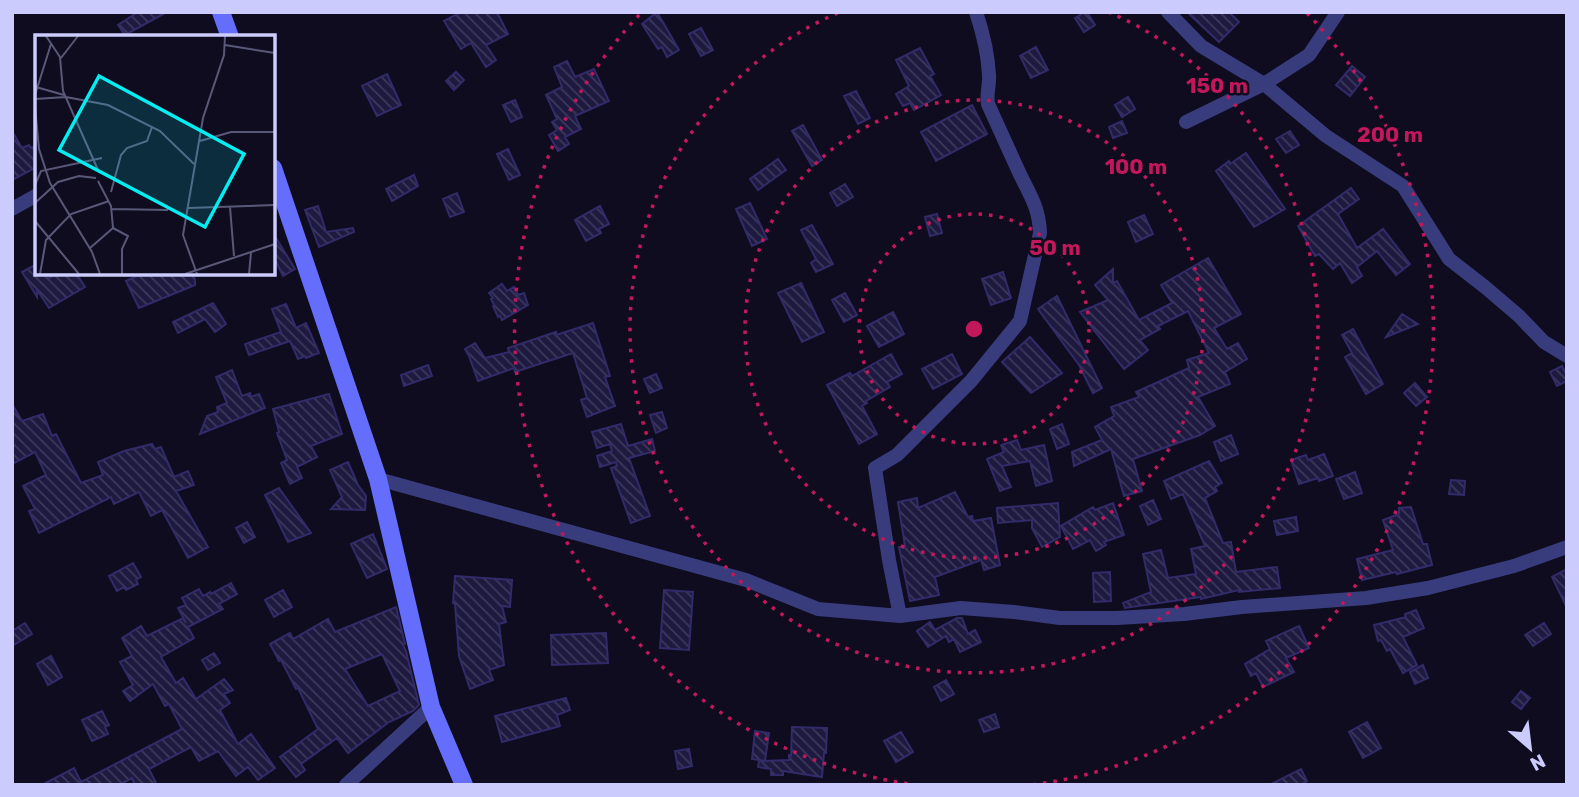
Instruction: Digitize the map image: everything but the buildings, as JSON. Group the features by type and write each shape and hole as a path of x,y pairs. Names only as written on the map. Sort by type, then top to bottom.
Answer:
{"main road":[{"path":"221,12 229,35"},
{"path":"275,174 379,480 431,707 464,785"}],"street":[{"path":"900,616 875,468 897,455 962,389 1020,321 1040,233 1037,206 988,104 990,78 985,42 976,12"},
{"path":"1168,12 1201,46 1264,84 1326,136 1403,186 1449,259 1511,309 1544,342 1567,356"},
{"path":"1186,122 1264,84 1309,55 1338,12"},
{"path":"12,209 35,196"},
{"path":"379,480 746,580 818,609 900,616 961,608 1060,618 1117,618 1366,597 1428,588 1514,566 1567,547"},
{"path":"346,785 431,707"}]}
